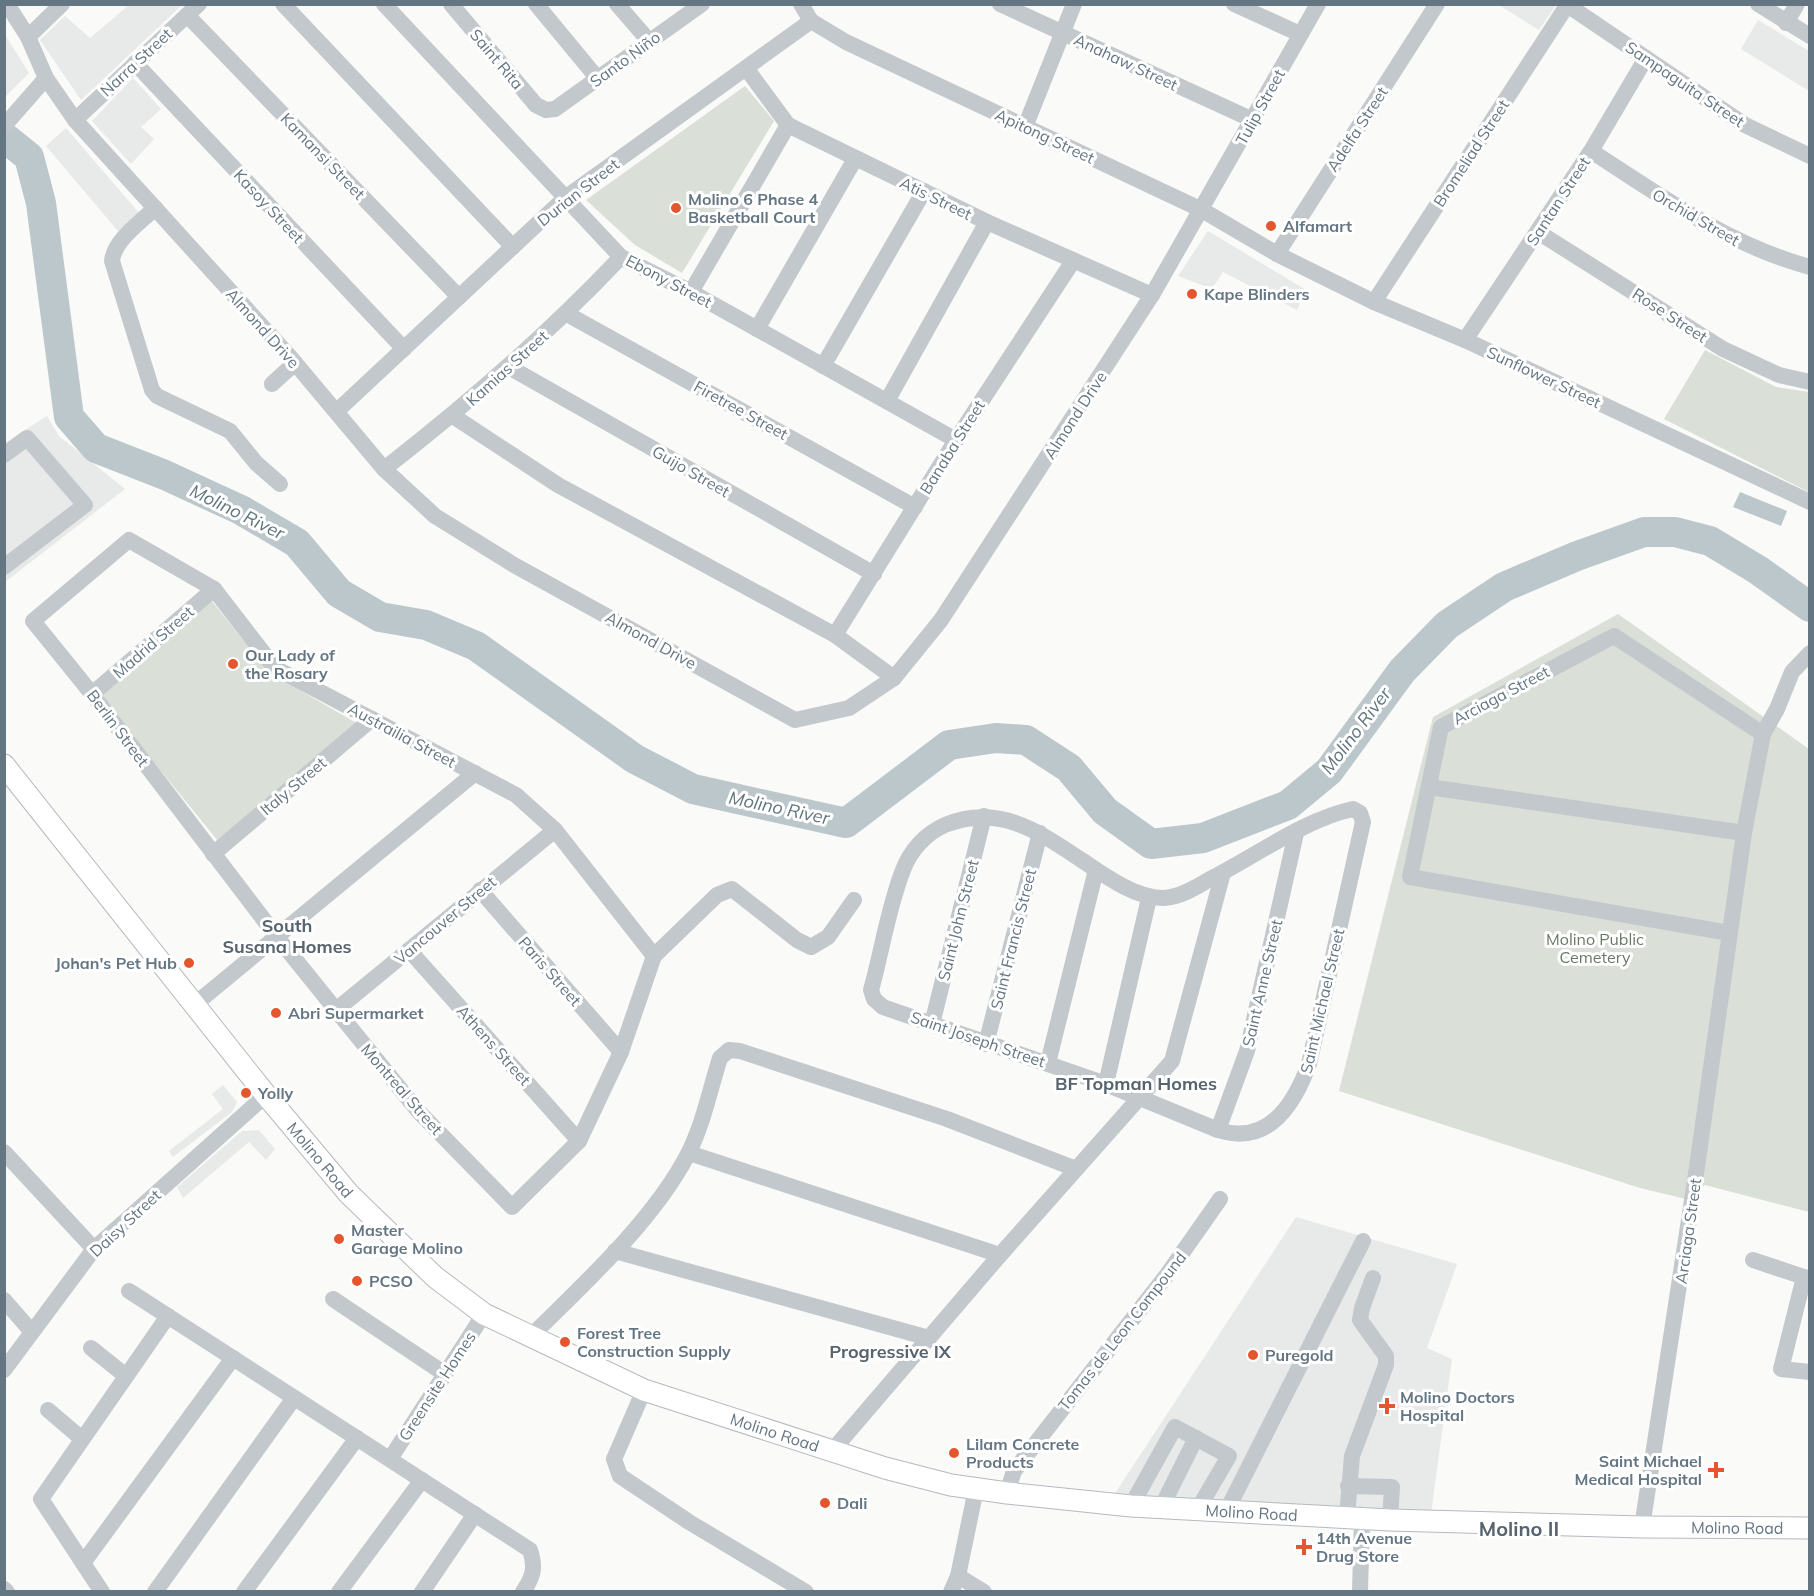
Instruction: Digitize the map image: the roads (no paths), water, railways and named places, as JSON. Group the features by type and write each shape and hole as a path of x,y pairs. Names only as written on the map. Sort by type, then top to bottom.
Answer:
{"main road":[{"name":"Molino Road","path":"4,765 266,1095 349,1194 435,1277 484,1314 644,1390 885,1468 976,1489 1007,1493 1161,1509 1390,1520 1642,1527 1809,1528"}],"street":[{"name":"Almond Drive","path":"7,4 28,37 46,78 75,120 295,363 384,469 435,516 514,565 795,720 849,708 894,678 941,620 1152,295 1202,210"},
{"path":"28,37 62,4"},
{"path":"283,4 513,247"},
{"name":"Ebony Street","path":"384,4 621,257 690,292 956,440"},
{"name":"Saint Rita","path":"451,4 536,105 546,110"},
{"path":"536,4 598,79"},
{"path":"617,4 649,41"},
{"path":"801,4 811,21"},
{"name":"Anahaw Street","path":"1000,4 1253,120"},
{"path":"1025,127 1074,4"},
{"path":"1234,4 1300,34"},
{"name":"Tulip Street","path":"1202,210 1318,4"},
{"name":"Adelfa Street","path":"1277,254 1437,4"},
{"path":"1758,4 1809,36"},
{"path":"1786,23 1797,4"},
{"name":"Sampaguita Street","path":"1567,5 1745,125 1809,156"},
{"name":"Bromeliad Street","path":"1374,302 1567,5"},
{"name":"Santo Niño","path":"546,110 555,109 696,6"},
{"name":"Narra Street","path":"75,120 193,10"},
{"name":"Kamansi Street","path":"193,10 459,297"},
{"name":"Durian Street","path":"337,411 565,198 811,21"},
{"name":"Apitong Street","path":"811,21 846,42 1202,210 1277,254"},
{"name":"Santan Street","path":"1465,340 1591,151 1646,58"},
{"name":"Kasoy Street","path":"135,63 404,349"},
{"name":"Atis Street","path":"746,68 788,124 987,222 1152,295"},
{"path":"4,126 46,78"},
{"path":"690,292 788,124"},
{"name":"Orchid Street","path":"1591,151 1735,241 1809,267"},
{"path":"756,329 855,159"},
{"path":"823,366 924,191"},
{"path":"155,208 112,254 112,261 152,390 158,396 196,417 230,431 256,463 280,484"},
{"path":"887,401 987,222"},
{"name":"Rose Street","path":"1538,232 1723,349 1779,375 1809,382"},
{"name":"Sunflower Street","path":"1277,254 1374,302 1465,340 1809,502"},
{"name":"Kamias Street","path":"384,469 453,416 509,367 567,314 621,257"},
{"name":"Banaba Street","path":"835,635 956,440 1073,261"},
{"name":"Firetree Street","path":"567,314 915,507"},
{"path":"272,384 295,363"},
{"name":"Guijo Street","path":"509,367 874,574"},
{"path":"453,416 558,485 835,635 894,678"},
{"path":"4,455 27,438 85,505 4,567"},
{"name":"Austrailia Street","path":"129,540 214,589 275,668 516,795 555,830 654,956"},
{"name":"Berlin Street","path":"129,540 33,621 92,694 276,937"},
{"name":"Madrid Street","path":"92,694 214,589"},
{"name":"Arciaga Street","path":"1642,1527 1696,1174 1744,833 1763,734 1614,636 1441,727 1410,877 1729,933"},
{"path":"1763,734 1777,709 1792,672 1805,657"},
{"name":"Italy Street","path":"213,854 372,718"},
{"path":"194,1005 476,773"},
{"path":"1429,787 1744,833"},
{"name":"Saint Michael Street","path":"1218,1130 1234,1135 1258,1132 1283,1111 1299,1091 1310,1064 1363,822 1360,813 1353,808 1296,832"},
{"path":"984,816 1013,822 1040,833 1096,870 1149,898 1168,898 1223,873 1296,832"},
{"name":"Saint Joseph Street","path":"984,816 958,820 932,831 915,849 903,869 871,990 874,999 883,1007 1106,1084 1218,1130"},
{"name":"Saint John Street","path":"932,1024 984,816"},
{"name":"Vancouver Street","path":"336,1010 555,830"},
{"name":"Saint Anne Street","path":"1218,1130 1247,1052 1296,832"},
{"name":"Saint Francis Street","path":"986,1044 1040,833"},
{"path":"1048,1063 1096,870"},
{"path":"832,1451 1000,1255 1172,1061 1223,873"},
{"path":"579,1141 621,1052 654,956 717,895 732,889 797,940 811,947 828,937 854,900"},
{"name":"Paris Street","path":"480,890 621,1052"},
{"path":"1106,1084 1149,898"},
{"name":"Montreal Street","path":"276,937 419,1112 512,1207 579,1141"},
{"name":"Athens Street","path":"409,950 579,1141"},
{"path":"530,1337 615,1251 663,1193 689,1153 720,1058 729,1050 740,1051 947,1119 1076,1169"},
{"name":"Daisy Street","path":"4,1370 94,1249 266,1095"},
{"path":"4,1152 94,1249"},
{"path":"689,1153 1000,1255"},
{"name":"Tomas de Leon Compound","path":"1007,1493 1014,1471 1166,1276 1220,1200"},
{"path":"1226,1512 1363,1241"},
{"path":"615,1251 929,1338"},
{"path":"1753,1260 1807,1278 1780,1369 1809,1372"},
{"path":"1360,1592 1355,1517 1348,1486 1352,1456 1386,1365 1386,1356 1360,1320 1373,1278"},
{"path":"129,1291 530,1550 535,1566 531,1580 523,1592"},
{"path":"333,1299 445,1374"},
{"path":"4,1300 32,1332"},
{"name":"Greensite Homes","path":"390,1459 484,1314"},
{"path":"102,1592 40,1499 168,1316"},
{"path":"91,1348 126,1376"},
{"path":"83,1563 233,1358"},
{"path":"644,1390 614,1459 620,1476 689,1522 806,1592"},
{"path":"155,1592 294,1398"},
{"path":"48,1410 82,1439"},
{"path":"1131,1506 1175,1427 1230,1456 1198,1509"},
{"path":"244,1592 357,1438"},
{"path":"1161,1509 1196,1438"},
{"path":"339,1592 422,1480"},
{"path":"1348,1486 1392,1487 1390,1520"},
{"path":"976,1489 954,1584 984,1592"},
{"path":"422,1592 475,1514"}],"waterway":[{"name":"Molino River","path":"4,137 29,157 41,203 69,417 96,448 165,475 241,510 297,543 339,593 380,617 426,625 476,646 635,759 693,789 846,823 949,745 996,738 1026,740 1069,768 1105,811 1151,844 1203,838 1288,805 1329,771 1402,671 1447,625 1504,587 1577,556 1644,532 1675,532 1710,541 1758,570 1810,607"}],"place":[{"name":"Molino 6 Phase 4 Basketball Court","path":"676,208"},
{"name":"Alfamart","path":"1271,226"},
{"name":"Kape Blinders","path":"1192,294"},
{"name":"Our Lady of the Rosary","path":"233,664"},
{"name":"Johan's Pet Hub","path":"189,963"},
{"name":"Abri Supermarket","path":"276,1013"},
{"name":"Yolly","path":"246,1093"},
{"name":"Master Garage Molino","path":"339,1239"},
{"name":"PCSO","path":"357,1281"},
{"name":"Forest Tree Construction Supply","path":"565,1342"},
{"name":"Puregold","path":"1253,1355"},
{"name":"Molino Doctors Hospital","path":"1387,1406"},
{"name":"Lilam Concrete Products","path":"954,1453"},
{"name":"Saint Michael Medical Hospital","path":"1716,1470"},
{"name":"Dali","path":"825,1503"},
{"name":"14th Avenue Drug Store","path":"1304,1547"}],"district":[{"name":"South Susana Homes","path":"287,936"},
{"name":"BF Topman Homes","path":"1136,1084"},
{"name":"Progressive IX","path":"890,1352"},
{"name":"Molino II","path":"1519,1529"}],"park label":[{"name":"Molino Public Cemetery","path":"1595,948"}]}
